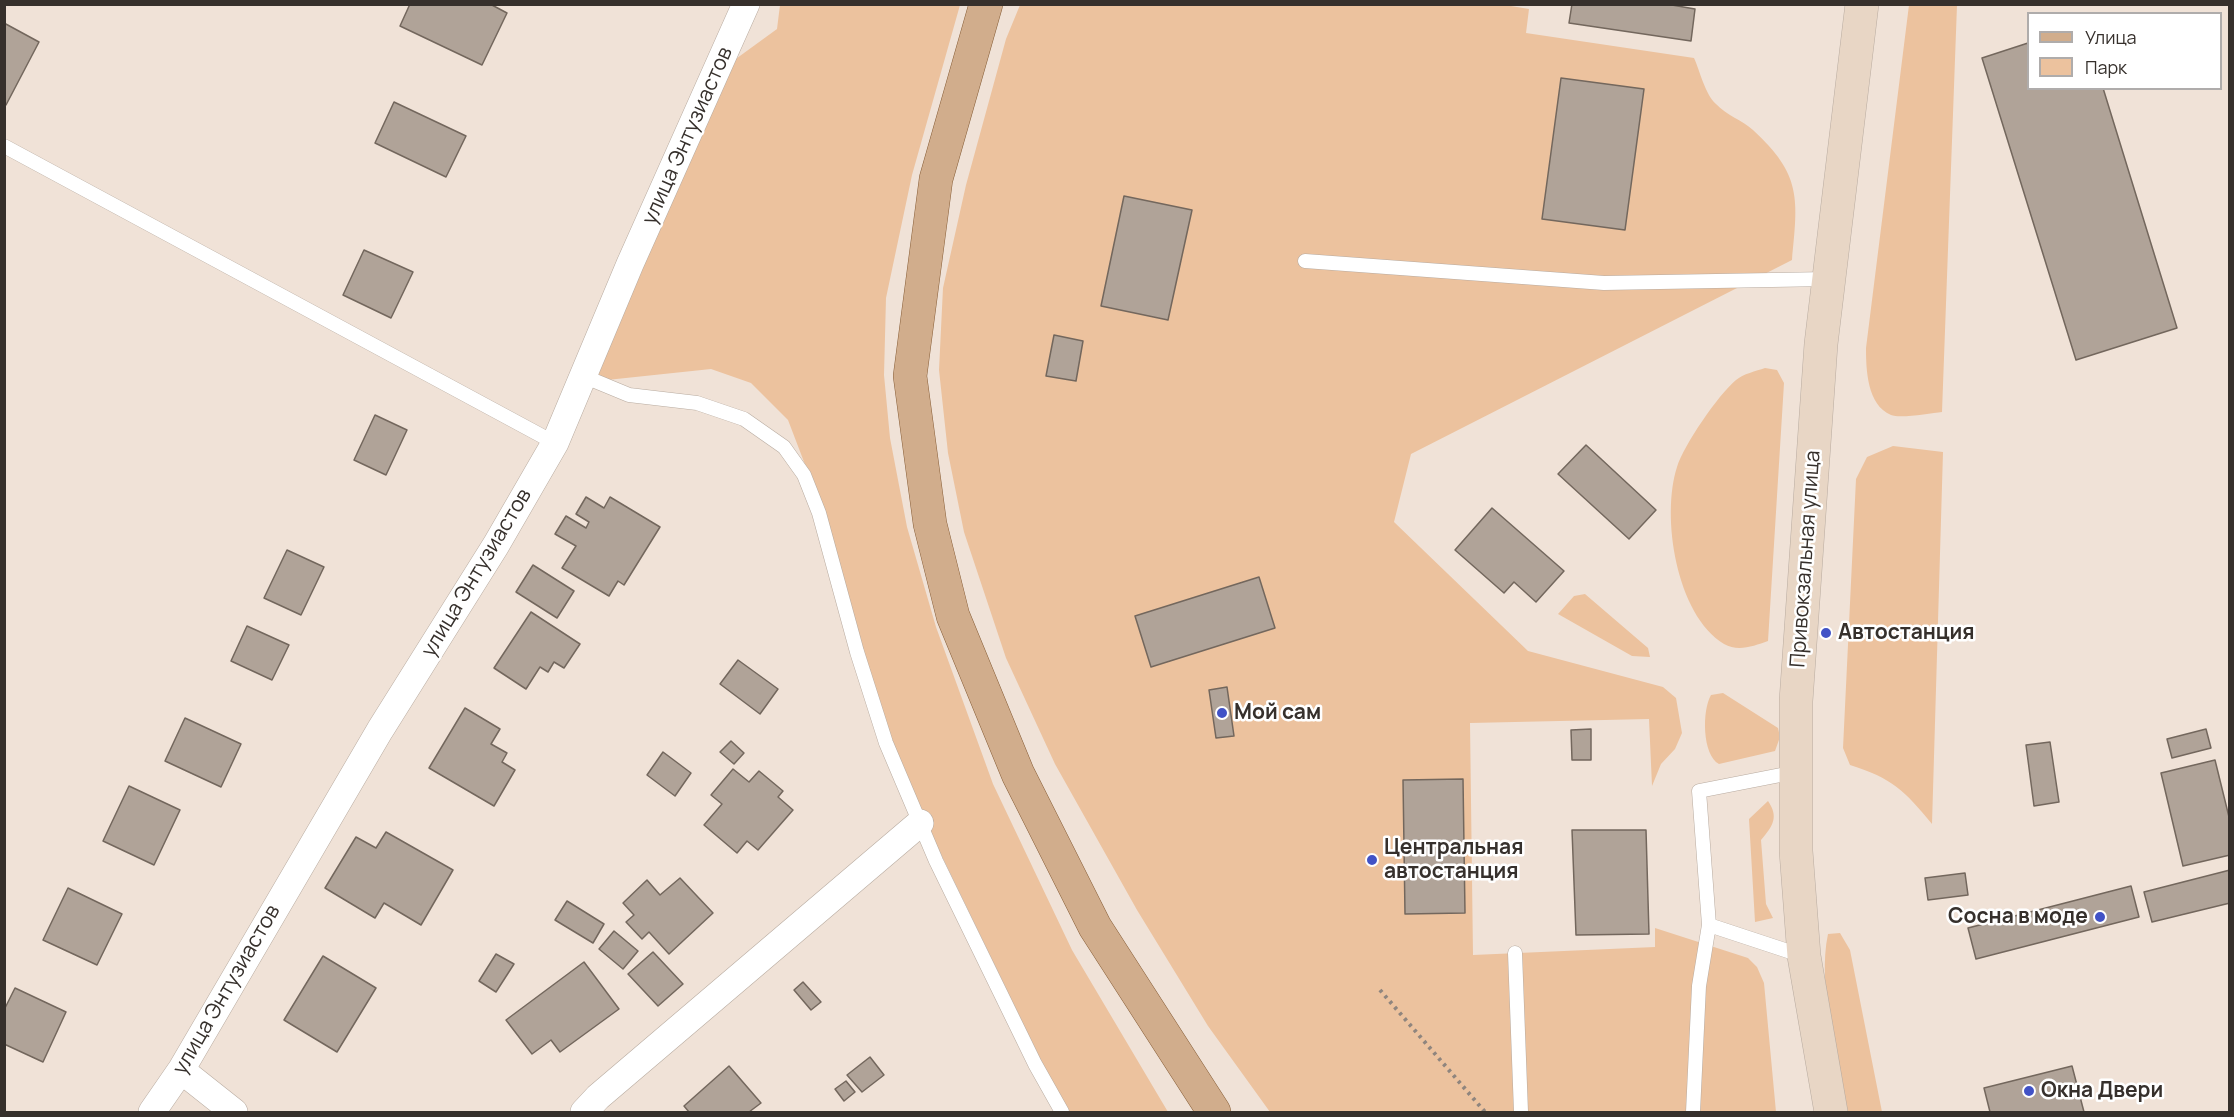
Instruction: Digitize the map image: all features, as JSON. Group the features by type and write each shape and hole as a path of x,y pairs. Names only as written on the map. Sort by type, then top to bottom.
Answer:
{"main road":[{"path":"986,4 936,179 910,376 930,524 953,616 1018,774 1095,927 1214,1113"}],"street":[{"name":"улица Энтузиастов","path":"152,1113 181,1070 380,730 496,545 555,443 746,4"},
{"name":"Привокзальная улица","path":"1831,1113 1804,956 1796,851 1798,772 1796,701 1821,344 1862,4"},
{"path":"584,1113 598,1097 920,823"},
{"path":"181,1070 234,1113"}],"lane":[{"path":"4,146 555,443"},
{"path":"1305,261 1604,283 1828,279"},
{"path":"583,376 629,395 697,403 744,419 784,447 804,475 819,513 857,652 886,743 920,823 1035,1064 1062,1113"},
{"path":"1693,1113 1699,986 1709,925 1699,791 1798,772"},
{"path":"1709,925 1804,956"},
{"path":"1515,953 1521,1113"}],"path":[{"path":"1380,990 1485,1113"}],"green space":[{"path":"1499,4 1529,9 1526,33 1694,58 1712,100 1753,130 1781,161 1793,189 1795,220 1792,260 1411,454 1394,522 1528,651 1663,687 1676,698 1682,733 1675,749 1661,764 1652,786 1649,719 1470,723 1473,955 1655,947 1655,928 1748,958 1757,967 1764,983 1776,1112 1270,1112 1208,1026 1137,910 1055,764 1006,658 964,532 948,453 939,370 943,288 966,185 1006,39 1020,5"},
{"path":"780,5 960,5 912,175 886,298 884,375 890,438 907,527 936,627 993,784 1072,950 1168,1112 1066,1112 888,745 814,488 788,420 751,383 711,369 569,384 733,61 777,29"},
{"path":"1909,5 1957,5 1942,412 1895,416 1883,410 1873,395 1868,376 1866,348"},
{"path":"1765,368 1777,370 1784,383 1768,641 1735,648 1724,644 1708,630 1694,611 1684,588 1676,563 1672,537 1672,487 1681,458 1711,408 1736,380"},
{"path":"1893,446 1943,452 1932,824 1897,787 1877,775 1850,765 1843,748 1856,479 1867,457"},
{"path":"1585,594 1648,648 1650,657 1632,656 1558,614 1574,596"},
{"path":"1723,693 1778,728 1780,737 1775,751 1719,764 1713,759 1709,752 1705,732 1706,711 1711,695"},
{"path":"1768,801 1774,817 1769,830 1761,840 1766,904 1773,918 1755,922 1749,819"},
{"path":"1840,933 1850,950 1882,1112 1847,1112 1830,1023 1825,976 1828,934"}],"building":[{"path":"410,4 490,4 507,13 482,65 400,26"},
{"path":"1572,4 1666,4 1695,9 1691,41 1569,23"},
{"path":"4,23 39,42 6,105 4,104"},
{"path":"2027,43 2027,90 2104,90 2177,328 2076,360 1982,58"},
{"path":"1561,78 1644,89 1625,230 1542,219"},
{"path":"394,102 466,136 446,177 375,143"},
{"path":"1124,196 1192,210 1168,320 1101,306"},
{"path":"364,250 413,272 391,318 343,295"},
{"path":"1054,335 1083,341 1076,381 1046,376"},
{"path":"375,415 407,430 386,475 354,460"},
{"path":"1586,445 1656,510 1629,539 1558,474"},
{"path":"586,497 604,508 610,497 660,527 624,585 618,581 609,596 562,568 576,546 555,534 566,516 586,528 589,522 576,514"},
{"path":"1492,508 1564,571 1536,602 1514,582 1504,593 1455,550"},
{"path":"287,550 324,567 301,615 264,598"},
{"path":"533,565 574,591 557,618 516,592"},
{"path":"1259,577 1275,628 1151,667 1135,616"},
{"path":"531,612 580,644 564,668 554,662 548,672 540,667 526,689 494,668"},
{"path":"247,626 289,645 272,680 231,661"},
{"path":"738,660 778,689 760,714 720,684"},
{"name":"Мой сам","path":"1227,687 1234,736 1216,738 1209,690"},
{"path":"465,708 500,729 491,744 507,753 502,762 515,770 494,806 429,768"},
{"path":"185,718 241,744 221,787 165,761"},
{"path":"1591,729 1591,760 1572,760 1571,730"},
{"path":"2206,729 2211,748 2172,758 2167,739"},
{"path":"731,741 744,753 734,764 720,752"},
{"path":"2050,742 2059,802 2034,806 2026,745"},
{"path":"663,752 691,773 675,796 647,775"},
{"path":"2215,760 2230,821 2230,855 2183,866 2161,773"},
{"path":"733,769 749,782 759,771 783,791 778,797 793,810 758,850 747,841 737,853 704,825 722,804 711,795"},
{"path":"1463,779 1465,913 1405,914 1403,780"},
{"path":"129,786 180,810 154,865 103,841"},
{"path":"1572,830 1646,830 1649,934 1576,935"},
{"path":"386,832 453,870 421,925 384,903 375,918 325,888 356,837 376,848"},
{"path":"2230,870 2230,903 2152,922 2144,892"},
{"path":"1965,873 1968,895 1928,900 1925,878"},
{"path":"680,878 713,913 669,954 649,932 642,939 626,922 634,915 623,903 647,880 660,895"},
{"path":"2131,886 2139,917 1976,959 1968,928"},
{"path":"68,888 122,914 97,965 43,940"},
{"path":"567,901 604,924 593,943 555,920"},
{"path":"614,931 638,951 623,969 599,949"},
{"path":"653,952 683,984 658,1006 628,974"},
{"path":"496,954 514,964 496,992 479,981"},
{"path":"323,956 376,988 337,1052 284,1020"},
{"path":"584,962 619,1009 560,1052 551,1040 532,1054 506,1020"},
{"path":"803,982 821,1002 811,1010 794,990"},
{"path":"15,988 66,1012 43,1062 4,1044 4,1010"},
{"path":"870,1057 884,1075 862,1092 847,1075"},
{"path":"729,1066 761,1103 749,1112 689,1112 684,1106"},
{"path":"2072,1066 2084,1112 1990,1112 1984,1088"},
{"path":"846,1081 855,1092 844,1101 835,1089"}],"place":[{"name":"Автостанция","path":"1826,633"},
{"name":"Мой сам","path":"1222,713"},
{"name":"Центральная автостанция","path":"1372,860"},
{"name":"Сосна в моде","path":"2100,917"},
{"name":"Окна Двери","path":"2029,1091"}]}
